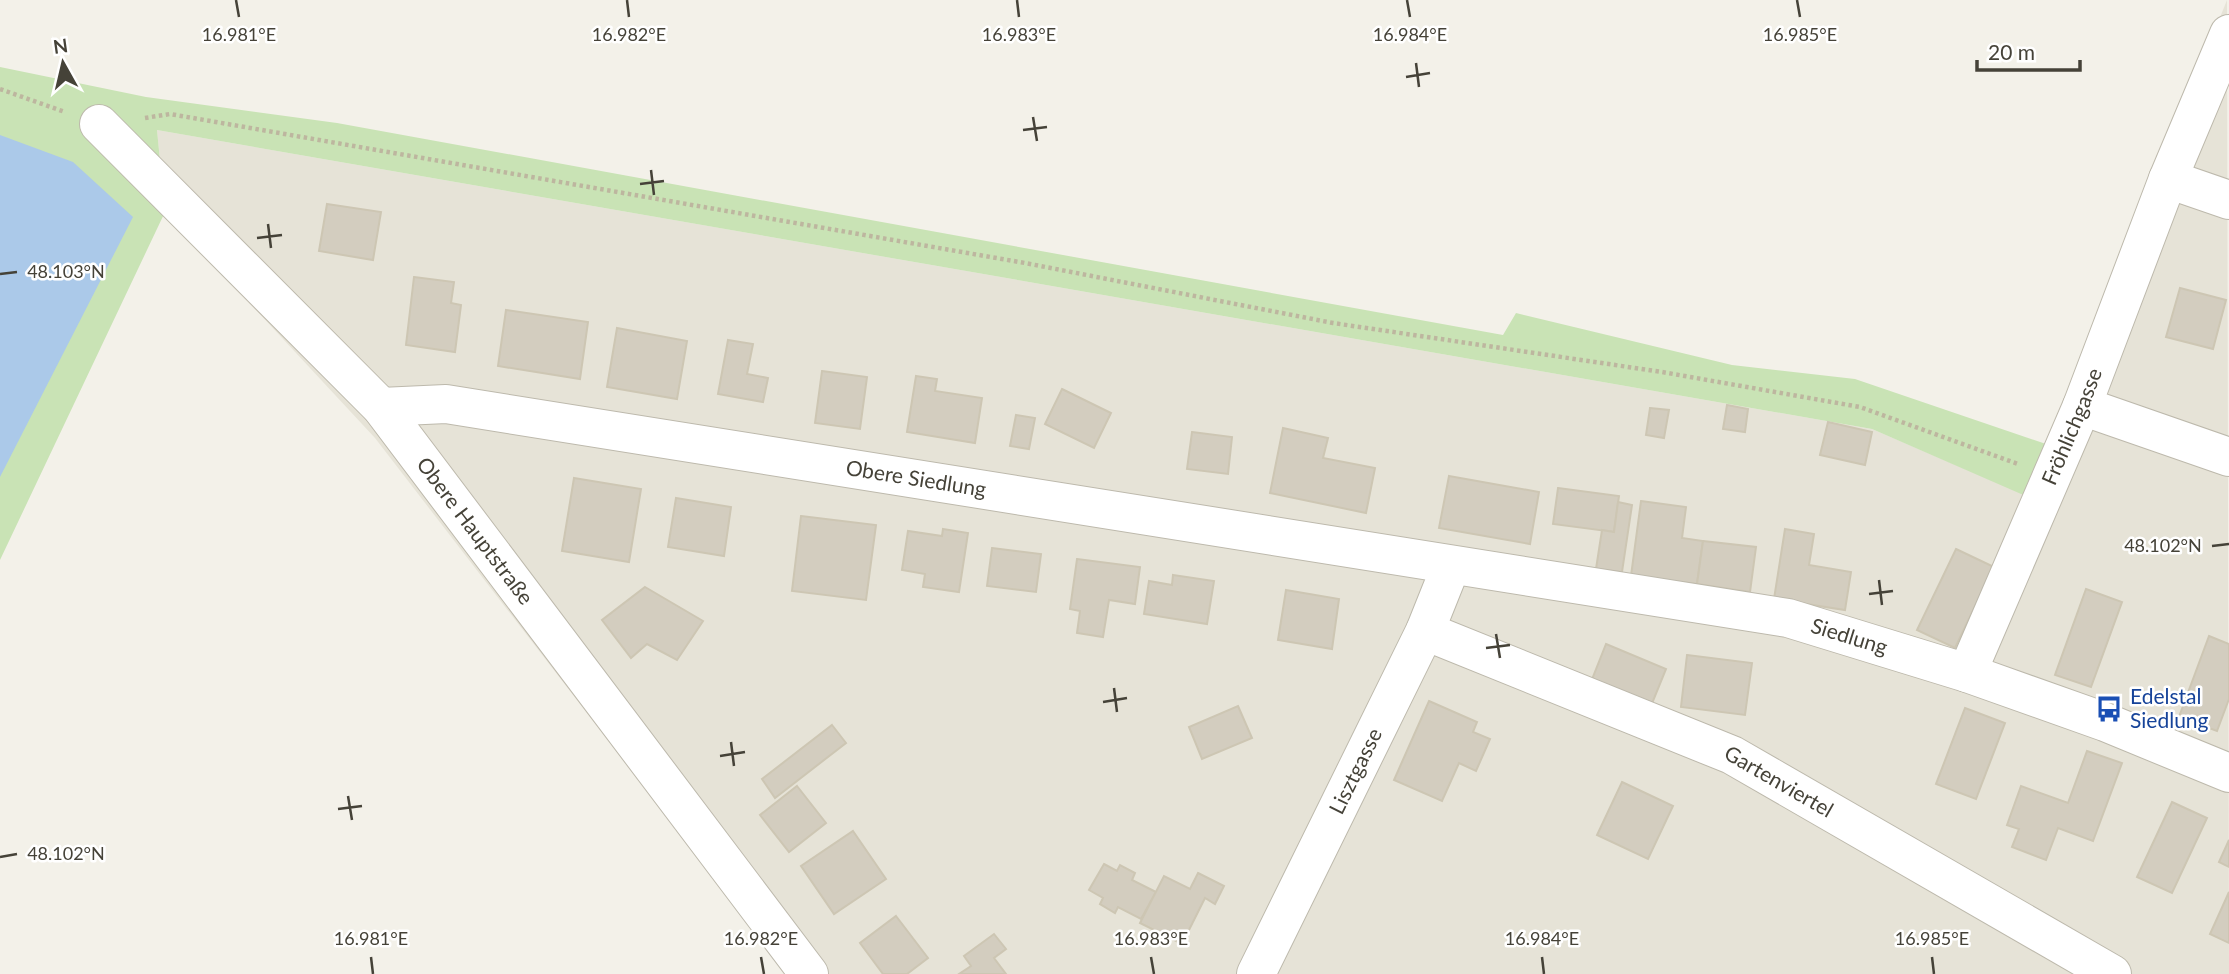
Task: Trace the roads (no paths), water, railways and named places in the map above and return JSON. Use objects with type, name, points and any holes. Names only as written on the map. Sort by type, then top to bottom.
[{"type":"street","name":"Fröhlichgasse","points":[[1967,673],[2082,406],[2168,178],[2229,34]]},
{"type":"street","name":"Obere Hauptstraße","points":[[99,124],[381,407],[809,974]]},
{"type":"street","points":[[2168,178],[2229,200]]},
{"type":"street","name":"Obere Siedlung","points":[[381,407],[446,404],[1451,566]]},
{"type":"street","points":[[2082,406],[2229,457]]},
{"type":"street","name":"Lisztgasse","points":[[1256,974],[1425,631],[1451,566]]},
{"type":"street","name":"Siedlung","points":[[1451,566],[1788,618],[1967,673],[2105,722],[2229,773]]},
{"type":"street","name":"Gartenviertel","points":[[1425,631],[1732,755],[2112,974]]},
{"type":"water","points":[[0,135],[73,162],[133,217],[0,477]]},
{"type":"place","name":"Edelstal Siedlung","points":[[2109,709]]}]
